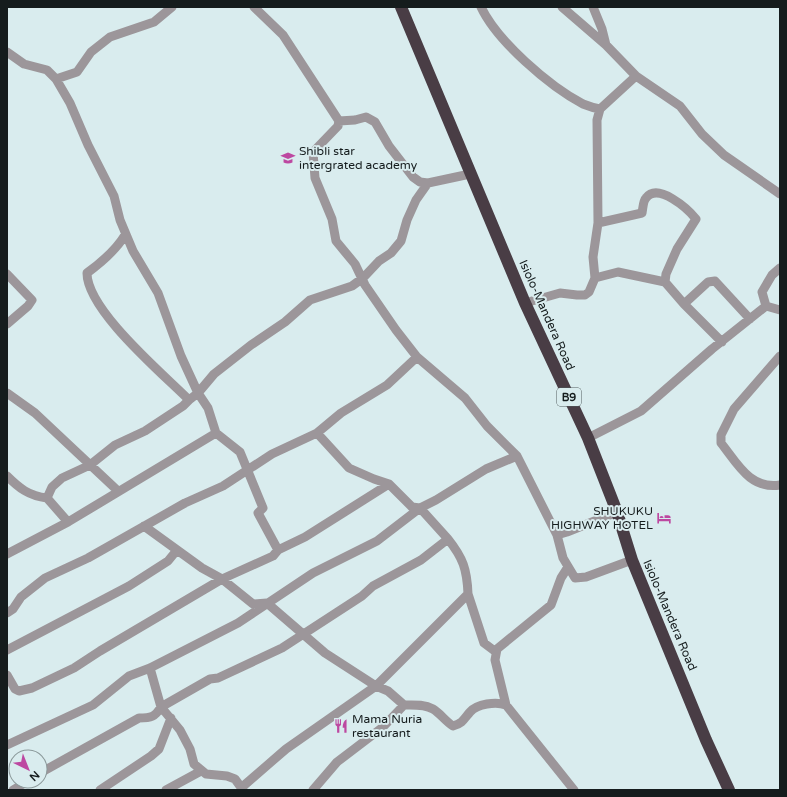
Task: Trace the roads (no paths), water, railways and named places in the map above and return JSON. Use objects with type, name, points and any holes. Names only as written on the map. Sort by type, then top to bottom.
[{"type":"highway","name":"Isiolo-Mandera Road","points":[[401,7],[525,304],[588,438],[617,512],[632,560],[706,740],[729,790]]},
{"type":"street","points":[[56,79],[77,72],[91,52],[110,37],[154,22],[172,7]]},
{"type":"street","points":[[254,7],[283,35],[339,121],[338,126],[312,152],[314,178],[332,219],[336,241],[355,264],[363,278],[365,285],[386,317],[417,357],[465,398],[487,426],[517,456],[557,534],[563,558],[575,578],[586,577],[632,560]]},
{"type":"street","points":[[481,7],[499,34],[539,73],[583,104],[600,109]]},
{"type":"street","points":[[562,7],[606,45],[636,76],[680,106],[702,134],[724,155],[780,194]]},
{"type":"street","points":[[593,7],[606,45]]},
{"type":"street","points":[[7,52],[24,64],[47,70],[56,79],[70,103],[88,144],[114,196],[126,235],[143,269],[158,293],[181,356],[198,393],[208,408],[216,433],[240,452],[263,508],[258,513],[278,550]]},
{"type":"street","points":[[525,304],[560,293],[577,296],[585,295],[589,292],[595,278],[593,257],[598,223],[597,120],[600,109],[636,76]]},
{"type":"street","points":[[339,121],[355,120],[366,117],[375,122],[389,146],[413,177],[420,182],[428,183],[470,174]]},
{"type":"street","points":[[47,498],[52,487],[62,478],[90,465],[116,445],[145,432],[183,406],[198,393],[214,374],[251,345],[285,322],[310,300],[352,286],[363,278],[401,241],[407,220],[416,200],[428,183]]},
{"type":"street","points":[[598,223],[642,213],[644,199],[649,195],[662,194],[682,205],[696,219],[677,249],[666,274],[665,282]]},
{"type":"street","points":[[126,235],[100,263],[87,273],[87,283],[91,293],[121,332],[189,400]]},
{"type":"street","points":[[766,306],[762,292],[772,275],[780,268]]},
{"type":"street","points":[[595,278],[618,272],[665,282],[684,304],[722,342]]},
{"type":"street","points":[[7,274],[32,300],[28,306],[7,324]]},
{"type":"street","points":[[684,304],[708,282],[715,281],[750,319]]},
{"type":"street","points":[[766,306],[780,310]]},
{"type":"street","points":[[588,438],[641,412],[766,306]]},
{"type":"street","points":[[780,356],[734,409],[721,435],[721,443],[756,483],[765,486],[780,485]]},
{"type":"street","points":[[7,613],[13,609],[20,597],[45,578],[88,558],[185,503],[223,486],[246,469],[272,454],[317,433],[340,413],[387,385],[417,357]]},
{"type":"street","points":[[7,393],[34,413],[118,491]]},
{"type":"street","points":[[7,554],[68,522],[216,433]]},
{"type":"street","points":[[317,433],[349,468],[389,484],[400,492],[412,507],[420,508],[448,539],[464,564],[467,575],[468,594],[484,643],[496,652]]},
{"type":"street","points":[[7,745],[93,705],[129,676],[150,668],[238,622],[313,573],[377,541],[420,508],[436,500],[486,469],[517,456]]},
{"type":"street","points":[[7,476],[22,490],[36,497],[47,498],[68,522]]},
{"type":"street","points":[[7,675],[15,689],[19,691],[51,680],[74,668],[222,579],[273,556],[278,550],[305,537],[389,484]]},
{"type":"street","points":[[557,534],[568,532],[617,512]]},
{"type":"street","points":[[144,526],[202,568],[222,579],[253,604],[267,604],[304,633],[325,653],[376,686],[388,691],[404,705],[418,705],[434,709],[445,721],[453,726],[462,723],[470,711],[481,706],[497,703],[506,705]]},
{"type":"street","points":[[48,769],[139,718],[150,718],[156,715],[161,707],[210,679],[218,678],[282,648],[373,586],[421,560],[448,539]]},
{"type":"street","points":[[7,650],[129,586],[168,561],[177,550]]},
{"type":"street","points":[[568,567],[560,578],[550,604],[500,645],[494,660],[506,705],[574,790]]},
{"type":"street","points":[[150,668],[161,707],[171,718],[190,749],[194,764],[201,771],[235,779],[242,789],[286,750],[376,686],[468,594]]},
{"type":"street","points":[[313,790],[337,762],[383,727],[404,705]]},
{"type":"street","points":[[100,790],[152,756],[159,749],[171,718]]},
{"type":"street","points":[[166,790],[201,771]]},
{"type":"place","name":"Shibli star intergrated academy","points":[[288,158]]},
{"type":"place","name":"SHUKUKU HIGHWAY HOTEL","points":[[664,518]]},
{"type":"place","name":"Mama Nuria restaurant","points":[[341,726]]}]
